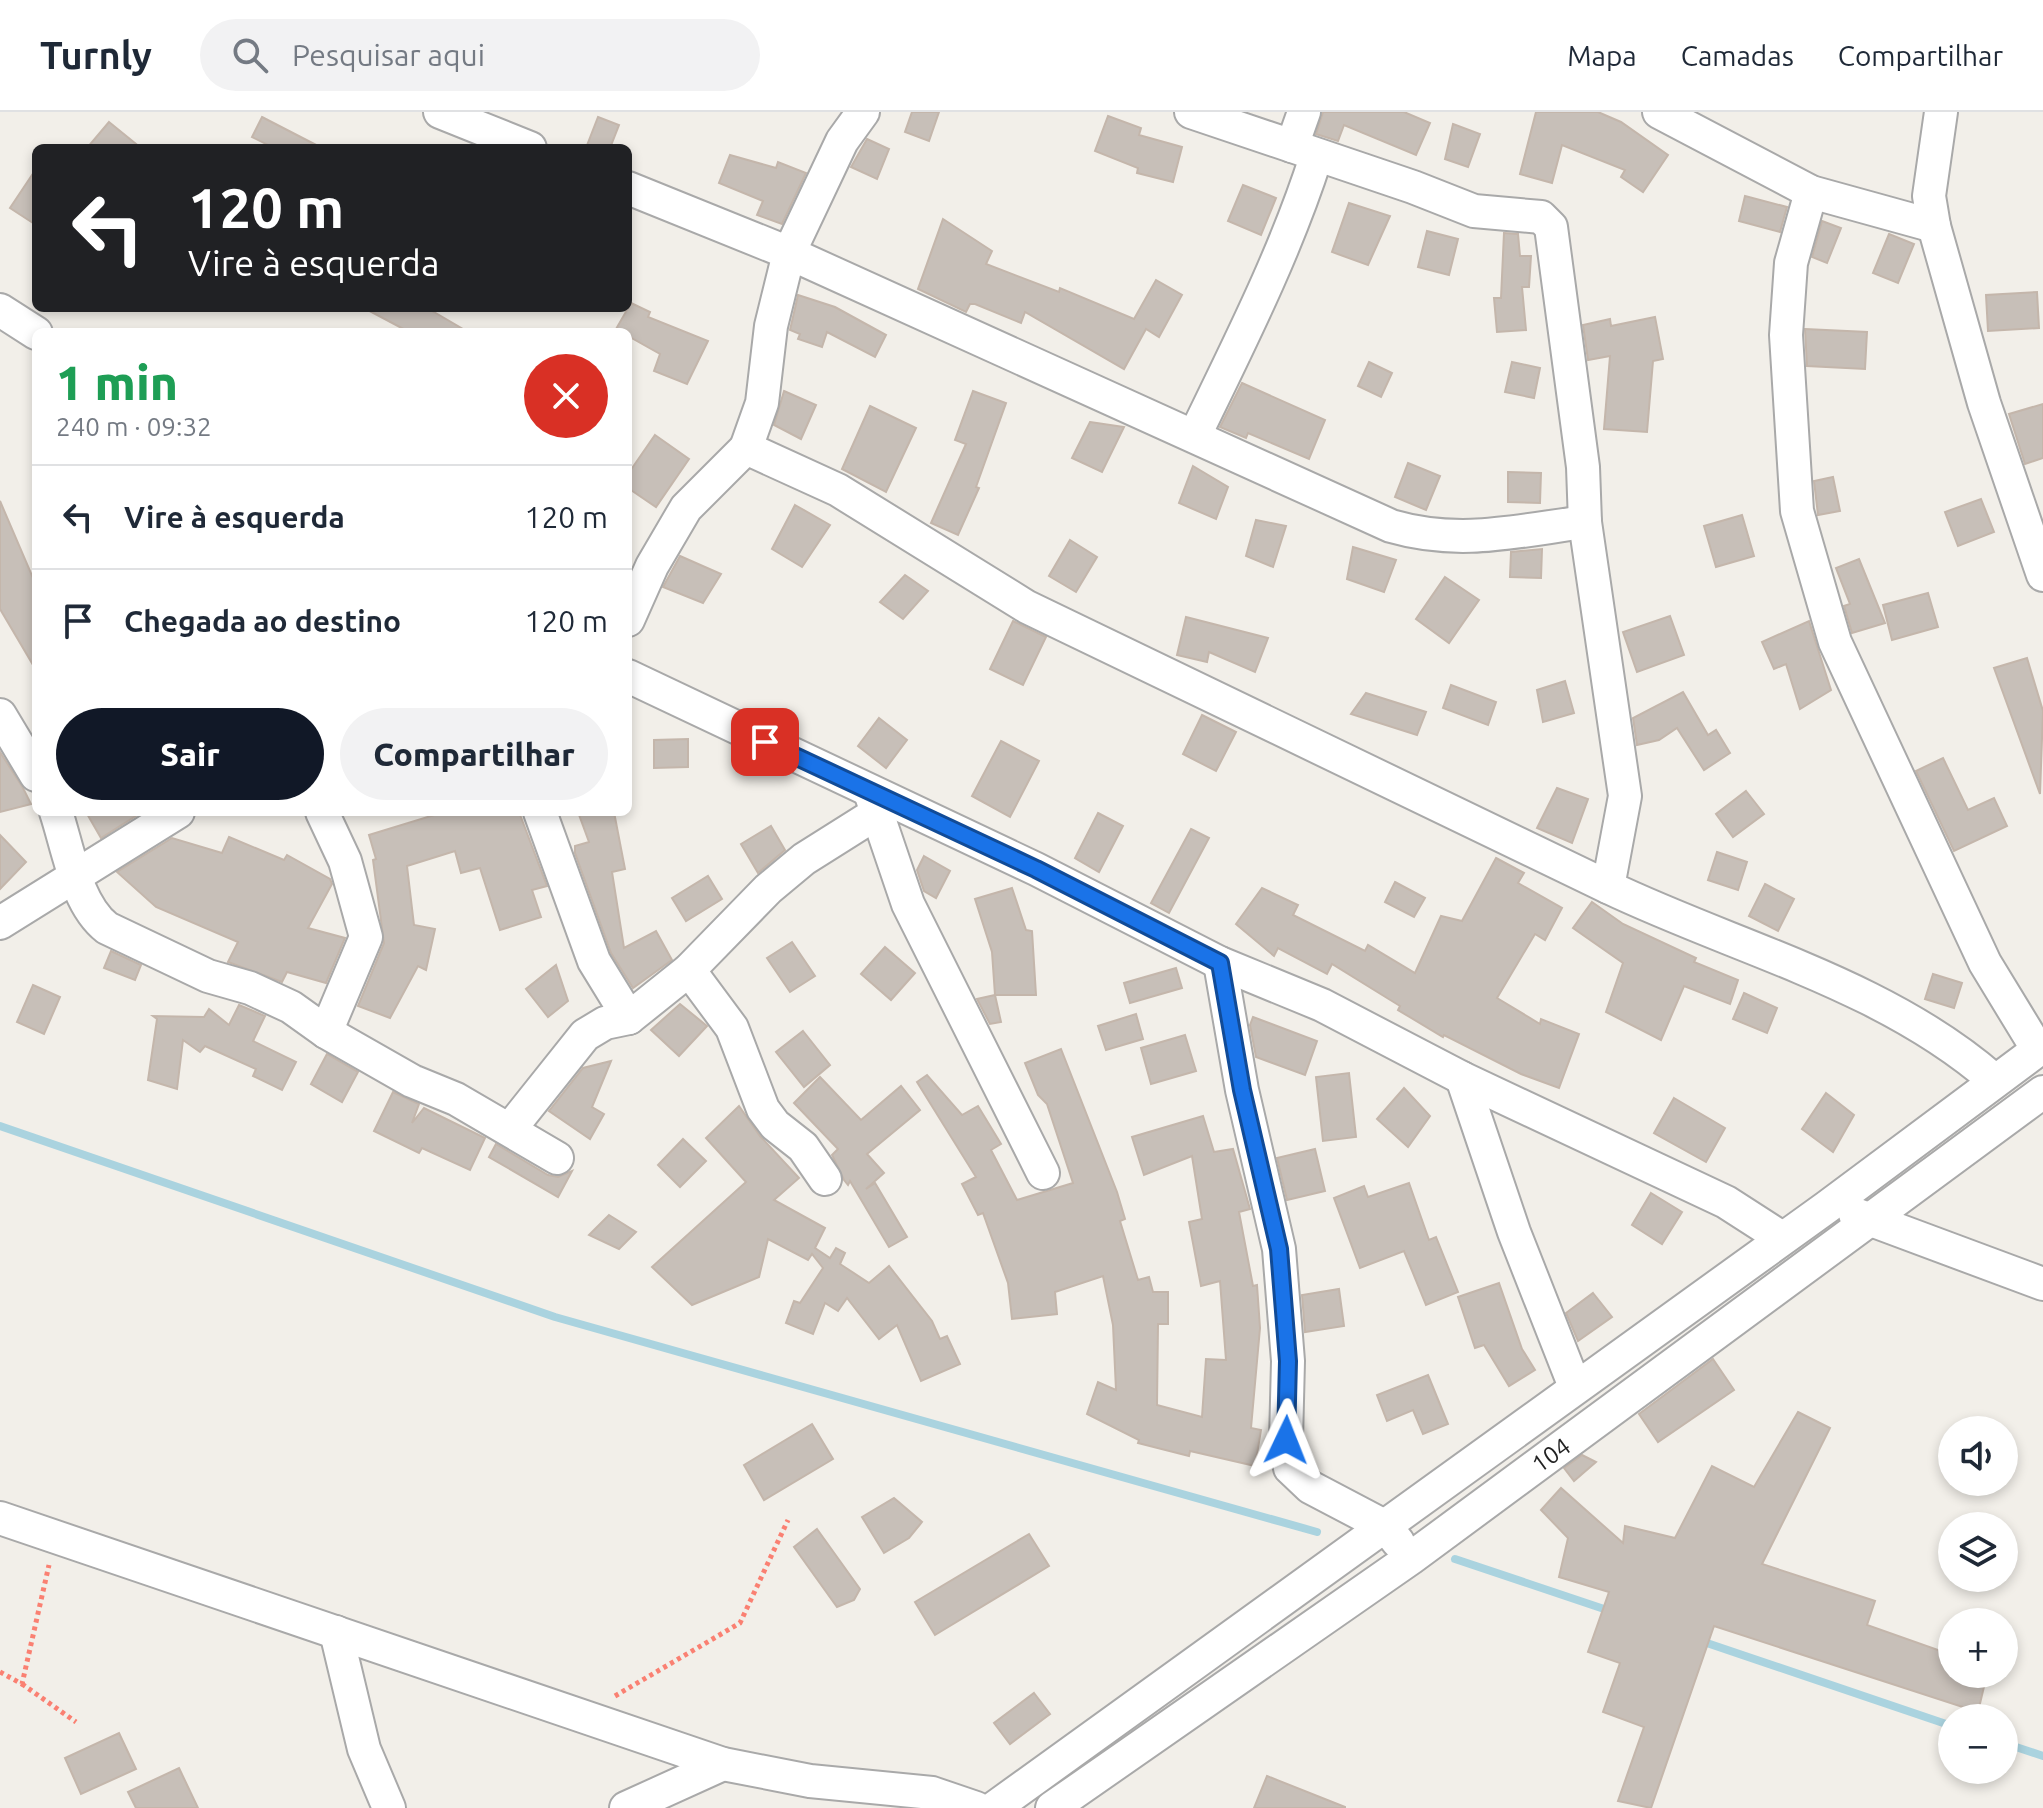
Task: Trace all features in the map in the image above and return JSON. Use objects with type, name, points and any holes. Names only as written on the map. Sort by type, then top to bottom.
[{"type":"street","points":[[440,112],[520,144]]},
{"type":"street","points":[[632,611],[652,566],[686,508],[746,448],[762,403],[771,326],[789,253],[842,141],[863,112]]},
{"type":"street","points":[[1191,112],[1413,187],[1474,211],[1541,217],[1551,227],[1583,467],[1585,522],[1625,796],[1608,887]]},
{"type":"street","points":[[1195,435],[1274,270],[1304,152],[1304,112]]},
{"type":"street","points":[[1659,112],[1811,192],[1934,226]]},
{"type":"street","points":[[1941,112],[1929,196],[1934,226],[1984,403],[2043,575]]},
{"type":"street","points":[[632,190],[789,253],[1391,526],[1427,536],[1457,538],[1585,522]]},
{"type":"street","points":[[994,1808],[1827,1207],[2040,1048],[1985,963],[1835,642],[1797,511],[1786,335],[1791,263],[1811,192]]},
{"type":"street","points":[[0,310],[32,330]]},
{"type":"street","points":[[746,448],[838,490],[1027,607],[1608,887],[1882,1003],[1974,1062],[1994,1080]]},
{"type":"street","points":[[632,678],[873,802],[1036,869],[1220,963],[1322,1005],[1462,1078],[1726,1202],[1782,1238]]},
{"type":"street","points":[[0,715],[32,768]]},
{"type":"street","points":[[510,1129],[585,1035],[605,1023],[629,1018],[689,970],[768,889],[873,802]]},
{"type":"street","points":[[873,802],[908,904],[1043,1173]]},
{"type":"street","points":[[57,816],[77,877],[97,921],[107,928],[208,976],[250,988],[291,1007],[326,1032],[412,1081],[456,1099],[557,1158]]},
{"type":"street","points":[[0,923],[172,816]]},
{"type":"street","points":[[324,816],[345,861],[366,937],[326,1032]]},
{"type":"street","points":[[541,816],[594,961],[629,1018]]},
{"type":"street","points":[[1220,963],[1242,1090],[1279,1249],[1288,1361],[1286,1440],[1290,1468],[1310,1487],[1386,1527],[1411,1558]]},
{"type":"street","points":[[689,970],[732,1028],[763,1109],[775,1125],[803,1147],[825,1179]]},
{"type":"street","points":[[1462,1078],[1514,1232],[1575,1387]]},
{"type":"street","name":"104","points":[[1052,1808],[1411,1558],[2043,1092]]},
{"type":"street","points":[[1827,1207],[1871,1219],[2043,1284]]},
{"type":"street","points":[[0,1518],[723,1764],[810,1781],[932,1793],[976,1808]]},
{"type":"street","points":[[336,1632],[364,1749],[389,1808]]},
{"type":"street","points":[[626,1808],[723,1764]]},
{"type":"path","points":[[600,1724],[611,1698],[740,1623],[788,1520]]},
{"type":"path","points":[[22,1684],[56,1538]]},
{"type":"path","points":[[0,1672],[76,1722]]},
{"type":"building","points":[[912,112],[939,112],[929,141],[905,132]]},
{"type":"building","points":[[1323,112],[1404,112],[1430,123],[1416,155],[1344,125],[1338,141],[1316,134]]},
{"type":"building","points":[[1536,112],[1598,112],[1621,122],[1668,155],[1643,192],[1621,177],[1625,170],[1562,145],[1552,183],[1520,174]]},
{"type":"building","points":[[1108,116],[1141,128],[1139,135],[1182,147],[1173,182],[1137,173],[1138,168],[1095,151]]},
{"type":"building","points":[[262,117],[314,144],[266,144],[252,137]]},
{"type":"building","points":[[598,117],[619,125],[612,144],[588,144]]},
{"type":"building","points":[[109,122],[136,144],[90,144]]},
{"type":"building","points":[[1453,124],[1480,134],[1468,167],[1445,159]]},
{"type":"building","points":[[867,139],[889,149],[877,179],[851,167]]},
{"type":"building","points":[[730,155],[776,168],[778,162],[806,173],[782,224],[757,215],[763,201],[719,183]]},
{"type":"building","points":[[32,175],[32,222],[10,208]]},
{"type":"building","points":[[1243,185],[1276,198],[1261,235],[1228,221]]},
{"type":"building","points":[[1745,196],[1787,207],[1780,232],[1739,221]]},
{"type":"building","points":[[1349,203],[1390,216],[1368,265],[1332,252]]},
{"type":"building","points":[[943,219],[992,251],[986,264],[1059,292],[1060,288],[1134,319],[1156,280],[1182,295],[1159,337],[1146,329],[1124,369],[1025,312],[1021,323],[975,304],[970,304],[966,312],[918,289]]},
{"type":"building","points":[[1822,221],[1841,228],[1827,263],[1812,257]]},
{"type":"building","points":[[1427,231],[1458,239],[1449,275],[1418,267]]},
{"type":"building","points":[[1504,233],[1518,234],[1520,256],[1531,256],[1529,287],[1522,287],[1526,330],[1497,332],[1494,298],[1501,298]]},
{"type":"building","points":[[1889,234],[1914,244],[1898,283],[1873,273]]},
{"type":"building","points":[[2037,292],[2039,328],[1988,331],[1986,295]]},
{"type":"building","points":[[798,295],[835,307],[886,335],[875,357],[827,332],[822,347],[798,339],[800,334],[790,330]]},
{"type":"building","points":[[632,303],[650,312],[648,317],[708,341],[687,384],[654,371],[660,354],[632,338],[632,328],[617,328],[626,312],[632,312]]},
{"type":"building","points":[[372,312],[434,312],[461,328],[402,328]]},
{"type":"building","points":[[1655,317],[1663,359],[1653,361],[1647,432],[1604,429],[1610,356],[1588,360],[1583,325],[1610,319],[1611,326]]},
{"type":"building","points":[[1805,329],[1867,332],[1865,369],[1807,366]]},
{"type":"building","points":[[1369,362],[1392,373],[1381,397],[1358,386]]},
{"type":"building","points":[[1512,362],[1540,368],[1534,398],[1505,392]]},
{"type":"building","points":[[1242,383],[1325,420],[1309,459],[1248,433],[1246,438],[1220,427]]},
{"type":"building","points":[[784,391],[816,405],[801,439],[774,425]]},
{"type":"building","points":[[973,391],[1006,403],[976,487],[979,488],[958,535],[931,523],[966,444],[955,440]]},
{"type":"building","points":[[2043,404],[2043,458],[2025,464],[2009,414]]},
{"type":"building","points":[[870,406],[916,428],[886,492],[842,469]]},
{"type":"building","points":[[1090,422],[1124,427],[1102,472],[1072,458]]},
{"type":"building","points":[[655,435],[689,459],[656,507],[632,491],[632,468]]},
{"type":"building","points":[[1408,463],[1440,476],[1426,510],[1395,497]]},
{"type":"building","points":[[1193,466],[1228,487],[1216,519],[1179,503]]},
{"type":"building","points":[[1508,472],[1541,473],[1540,503],[1508,502]]},
{"type":"building","points":[[1833,477],[1840,511],[1818,515],[1814,481]]},
{"type":"building","points":[[1981,499],[1994,532],[1958,546],[1945,512]]},
{"type":"building","points":[[0,501],[32,576],[32,663],[0,609]]},
{"type":"building","points":[[795,505],[830,525],[802,567],[772,549]]},
{"type":"building","points":[[1742,515],[1754,556],[1716,567],[1704,526]]},
{"type":"building","points":[[1256,520],[1286,526],[1273,567],[1246,556]]},
{"type":"building","points":[[1070,540],[1097,557],[1076,592],[1049,576]]},
{"type":"building","points":[[1353,547],[1396,560],[1384,592],[1347,579]]},
{"type":"building","points":[[1542,549],[1541,578],[1510,577],[1511,552]]},
{"type":"building","points":[[680,556],[721,574],[703,603],[663,587]]},
{"type":"building","points":[[1859,559],[1885,623],[1852,633],[1844,606],[1850,604],[1836,568]]},
{"type":"building","points":[[905,575],[928,591],[903,619],[880,602]]},
{"type":"building","points":[[1445,577],[1479,600],[1449,643],[1416,619]]},
{"type":"building","points":[[1928,593],[1938,627],[1892,640],[1883,605]]},
{"type":"building","points":[[1670,616],[1684,655],[1637,672],[1623,632]]},
{"type":"building","points":[[1186,617],[1268,638],[1255,672],[1209,652],[1207,662],[1177,655]]},
{"type":"building","points":[[1013,621],[1046,637],[1023,685],[990,669]]},
{"type":"building","points":[[1809,621],[1831,690],[1800,709],[1786,664],[1774,669],[1762,642]]},
{"type":"building","points":[[2027,658],[2043,711],[2040,794],[1994,668]]},
{"type":"building","points":[[1565,681],[1574,713],[1543,722],[1537,690]]},
{"type":"building","points":[[1451,685],[1496,702],[1488,725],[1443,708]]},
{"type":"building","points":[[1683,692],[1708,735],[1716,730],[1730,753],[1704,770],[1677,728],[1659,740],[1637,745],[1633,718]]},
{"type":"building","points":[[1366,693],[1426,712],[1417,735],[1351,714]]},
{"type":"building","points":[[1202,715],[1236,732],[1216,771],[1183,754]]},
{"type":"building","points":[[879,718],[907,740],[886,768],[858,746]]},
{"type":"building","points":[[688,739],[688,767],[654,768],[654,740]]},
{"type":"building","points":[[1001,741],[1039,761],[1010,817],[972,796]]},
{"type":"building","points":[[0,752],[23,788],[31,804],[0,812]]},
{"type":"building","points":[[1943,758],[1968,810],[1994,798],[2007,826],[1954,851],[1916,771]]},
{"type":"building","points":[[1557,788],[1588,799],[1572,843],[1537,828]]},
{"type":"building","points":[[1746,791],[1764,814],[1733,837],[1716,814]]},
{"type":"building","points":[[1098,813],[1123,826],[1099,872],[1075,858]]},
{"type":"building","points":[[88,816],[136,816],[101,838]]},
{"type":"building","points":[[431,816],[521,816],[547,886],[532,890],[541,917],[500,930],[480,868],[461,873],[455,851],[407,866],[414,925],[435,929],[426,970],[418,966],[390,1018],[358,1006],[384,943],[373,860],[376,859],[369,835]]},
{"type":"building","points":[[579,816],[615,816],[625,869],[612,872],[624,948],[656,931],[672,960],[633,988],[611,953],[575,853],[575,846],[589,842]]},
{"type":"building","points":[[771,826],[785,850],[758,873],[741,844]]},
{"type":"building","points":[[1191,829],[1209,838],[1169,913],[1151,903]]},
{"type":"building","points":[[0,835],[26,862],[0,889]]},
{"type":"building","points":[[229,837],[284,860],[287,855],[330,879],[332,884],[308,928],[345,938],[326,983],[287,972],[282,982],[228,962],[238,942],[156,907],[117,872],[172,838],[222,853]]},
{"type":"building","points":[[1717,852],[1747,862],[1738,890],[1708,880]]},
{"type":"building","points":[[924,856],[950,871],[936,898],[924,891],[917,870]]},
{"type":"building","points":[[1496,858],[1524,873],[1518,883],[1562,908],[1545,940],[1535,934],[1497,998],[1540,1024],[1541,1019],[1579,1034],[1559,1088],[1521,1074],[1443,1037],[1332,964],[1327,974],[1278,948],[1274,956],[1236,924],[1262,888],[1298,905],[1293,915],[1365,951],[1368,945],[1415,973],[1441,916],[1462,921]]},
{"type":"building","points":[[708,876],[722,899],[686,921],[672,898]]},
{"type":"building","points":[[1395,882],[1425,898],[1414,917],[1385,902]]},
{"type":"building","points":[[1765,884],[1794,899],[1778,931],[1749,916]]},
{"type":"building","points":[[1012,888],[1026,930],[1032,931],[1036,995],[995,995],[992,952],[975,899]]},
{"type":"building","points":[[1592,902],[1623,924],[1696,958],[1694,962],[1738,980],[1730,1004],[1684,986],[1661,1040],[1606,1012],[1623,963],[1573,928]]},
{"type":"building","points":[[792,942],[815,976],[790,992],[767,958]]},
{"type":"building","points":[[885,947],[915,973],[891,1000],[861,974]]},
{"type":"building","points":[[111,951],[141,965],[135,980],[104,968]]},
{"type":"building","points":[[556,965],[568,1001],[548,1017],[526,989]]},
{"type":"building","points":[[1176,968],[1182,988],[1130,1003],[1124,983]]},
{"type":"building","points":[[1933,974],[1962,983],[1954,1008],[1925,999]]},
{"type":"building","points":[[33,985],[60,997],[44,1034],[17,1022]]},
{"type":"building","points":[[1744,993],[1777,1008],[1767,1033],[1733,1019]]},
{"type":"building","points":[[995,995],[1001,1022],[990,1024],[977,999]]},
{"type":"building","points":[[680,1004],[707,1026],[679,1056],[651,1030]]},
{"type":"building","points":[[239,1005],[265,1016],[253,1041],[296,1062],[282,1090],[253,1076],[256,1069],[205,1046],[200,1052],[183,1040],[177,1089],[148,1080],[157,1019],[153,1016],[204,1017],[209,1009],[229,1025]]},
{"type":"building","points":[[1136,1014],[1143,1039],[1106,1050],[1098,1026]]},
{"type":"building","points":[[1253,1017],[1317,1041],[1305,1075],[1256,1057],[1250,1025]]},
{"type":"building","points":[[803,1031],[830,1065],[804,1087],[776,1052]]},
{"type":"building","points":[[1185,1035],[1196,1071],[1151,1084],[1141,1048]]},
{"type":"building","points":[[1061,1049],[1117,1192],[1125,1219],[1120,1221],[1138,1280],[1149,1277],[1153,1292],[1168,1292],[1168,1324],[1158,1324],[1157,1405],[1202,1417],[1206,1359],[1226,1360],[1220,1281],[1201,1286],[1189,1222],[1202,1219],[1192,1156],[1144,1175],[1132,1137],[1203,1116],[1214,1152],[1233,1149],[1250,1209],[1239,1212],[1253,1286],[1257,1285],[1260,1328],[1251,1428],[1261,1430],[1255,1466],[1190,1451],[1189,1456],[1138,1443],[1139,1440],[1087,1414],[1098,1382],[1116,1390],[1113,1325],[1103,1276],[1055,1292],[1057,1314],[1012,1319],[1008,1283],[983,1213],[978,1215],[962,1184],[976,1177],[917,1082],[927,1075],[962,1115],[978,1106],[1001,1144],[991,1150],[1017,1200],[1073,1183],[1047,1104],[1038,1095],[1025,1063]]},
{"type":"building","points":[[327,1054],[358,1072],[342,1102],[311,1084]]},
{"type":"building","points":[[611,1061],[592,1107],[604,1114],[590,1139],[549,1111],[583,1068]]},
{"type":"building","points":[[1349,1073],[1356,1137],[1323,1141],[1316,1077]]},
{"type":"building","points":[[820,1077],[861,1120],[901,1086],[920,1110],[867,1154],[884,1173],[866,1189],[875,1183],[907,1237],[889,1247],[850,1181],[848,1185],[844,1180],[832,1155],[838,1149],[794,1103]]},
{"type":"building","points":[[1404,1088],[1430,1116],[1408,1147],[1377,1119]]},
{"type":"building","points":[[393,1092],[419,1104],[412,1123],[424,1108],[485,1138],[470,1170],[422,1148],[419,1153],[374,1131]]},
{"type":"building","points":[[1826,1093],[1854,1115],[1833,1152],[1802,1129]]},
{"type":"building","points":[[1674,1098],[1725,1128],[1706,1162],[1654,1133]]},
{"type":"building","points":[[739,1106],[760,1136],[799,1178],[774,1200],[825,1228],[815,1248],[830,1258],[836,1248],[845,1253],[840,1264],[869,1283],[889,1266],[932,1321],[940,1339],[947,1336],[960,1364],[921,1381],[897,1325],[879,1339],[847,1298],[838,1311],[825,1303],[813,1334],[786,1323],[794,1301],[800,1303],[823,1268],[812,1254],[808,1260],[768,1239],[759,1277],[692,1305],[652,1267],[746,1182],[706,1138]]},
{"type":"building","points":[[683,1139],[706,1161],[680,1187],[658,1165]]},
{"type":"building","points":[[496,1144],[548,1175],[558,1177],[572,1171],[558,1197],[489,1157]]},
{"type":"building","points":[[1315,1149],[1325,1191],[1287,1200],[1277,1158]]},
{"type":"building","points":[[1409,1183],[1429,1240],[1436,1237],[1458,1292],[1426,1305],[1404,1251],[1360,1268],[1334,1198],[1364,1186],[1368,1197]]},
{"type":"building","points":[[1651,1193],[1682,1212],[1662,1244],[1632,1225]]},
{"type":"building","points":[[609,1215],[636,1232],[619,1249],[589,1235]]},
{"type":"building","points":[[1499,1283],[1522,1349],[1535,1370],[1509,1386],[1484,1345],[1475,1348],[1458,1297]]},
{"type":"building","points":[[1339,1289],[1344,1326],[1305,1332],[1302,1295]]},
{"type":"building","points":[[1593,1293],[1612,1317],[1578,1341],[1566,1313]]},
{"type":"building","points":[[1713,1359],[1734,1390],[1658,1442],[1639,1414]]},
{"type":"building","points":[[1428,1375],[1448,1424],[1423,1434],[1413,1410],[1387,1421],[1377,1395]]},
{"type":"building","points":[[1798,1412],[1830,1428],[1762,1564],[1875,1601],[1867,1625],[1938,1650],[1938,1688],[1984,1688],[1980,1704],[1953,1704],[1714,1626],[1651,1808],[1618,1801],[1644,1727],[1603,1712],[1620,1663],[1588,1652],[1609,1592],[1559,1577],[1568,1538],[1541,1510],[1561,1488],[1623,1543],[1625,1526],[1675,1538],[1712,1466],[1754,1487]]},
{"type":"building","points":[[812,1424],[833,1459],[764,1500],[744,1465]]},
{"type":"building","points":[[1582,1455],[1596,1462],[1574,1481],[1564,1468]]},
{"type":"building","points":[[894,1498],[922,1522],[909,1538],[884,1553],[862,1517]]},
{"type":"building","points":[[817,1529],[860,1589],[854,1600],[837,1607],[794,1547]]},
{"type":"building","points":[[1029,1534],[1049,1566],[935,1635],[915,1602]]},
{"type":"building","points":[[1034,1693],[1050,1714],[1010,1744],[994,1723]]},
{"type":"building","points":[[119,1733],[136,1769],[81,1794],[65,1758]]},
{"type":"building","points":[[179,1768],[198,1808],[136,1808],[128,1792]]},
{"type":"building","points":[[1267,1776],[1345,1807],[1345,1808],[1254,1808]]},
{"type":"waterway","points":[[0,1126],[555,1317],[1317,1532]]},
{"type":"waterway","points":[[1455,1559],[1613,1612]]},
{"type":"waterway","points":[[1698,1640],[1938,1721]]},
{"type":"waterway","points":[[2018,1748],[2043,1756]]},
{"type":"route","points":[[765,742],[1036,869],[1220,963],[1242,1090],[1279,1249],[1288,1361],[1286,1440]]}]
